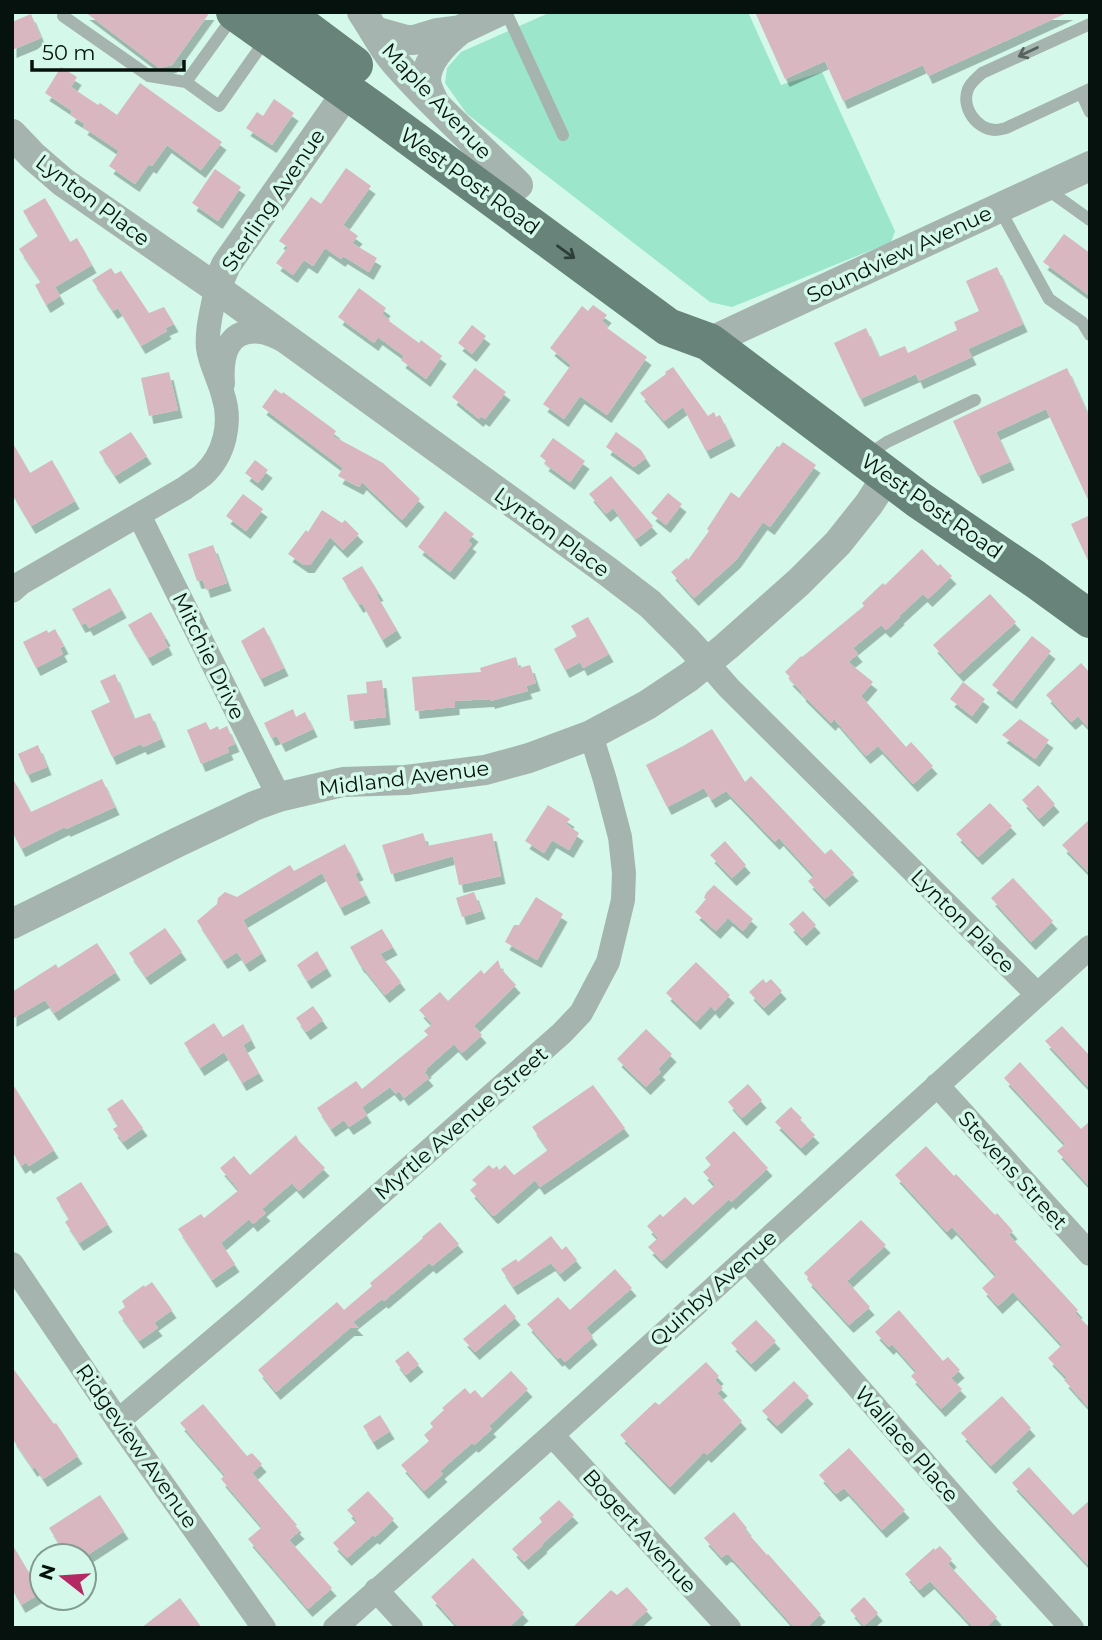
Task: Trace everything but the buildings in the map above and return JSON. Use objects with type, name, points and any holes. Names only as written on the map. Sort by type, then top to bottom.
[{"type":"main road","name":"West Post Road","points":[[235,13],[276,24],[321,29],[467,151],[518,185],[697,317],[709,342]]},
{"type":"main road","name":"West Post Road","points":[[276,24],[347,92],[668,327],[709,342],[919,500],[1090,620]]},
{"type":"street","points":[[434,102],[426,81],[431,62],[445,42],[460,30],[498,12]]},
{"type":"street","points":[[368,22],[406,40],[460,30]]},
{"type":"street","name":"Maple Avenue","points":[[368,22],[394,61],[518,185]]},
{"type":"street","points":[[321,29],[347,92]]},
{"type":"street","name":"Sterling Avenue","points":[[224,395],[209,358],[207,344],[216,288],[226,265],[347,92]]},
{"type":"street","name":"Lynton Place","points":[[12,134],[63,182],[216,288],[650,604],[687,640],[729,688],[1037,994]]},
{"type":"street","name":"Soundview Avenue","points":[[709,342],[1090,166]]},
{"type":"street","name":"Sterling Avenue","points":[[15,586],[185,488],[202,475],[222,448],[226,433],[227,412],[222,370],[228,345],[234,339],[250,332],[262,332],[290,343]]},
{"type":"street","name":"Midland Avenue","points":[[12,924],[254,806],[279,797],[343,782],[406,780],[485,770],[529,758],[590,735],[647,705],[707,663],[799,582],[838,543],[869,504],[875,467]]},
{"type":"street","name":"Mitchie Drive","points":[[139,515],[279,797]]},
{"type":"street","name":"Myrtle Avenue Street","points":[[118,1421],[250,1309],[562,1033],[581,1013],[611,952],[622,900],[624,873],[614,809],[590,735]]},
{"type":"street","name":"Quinby Avenue","points":[[335,1628],[1090,947]]},
{"type":"street","name":"Stevens Street","points":[[937,1085],[1090,1254]]},
{"type":"street","name":"Wallace Place","points":[[746,1259],[1072,1628]]},
{"type":"street","name":"Ridgeview Avenue","points":[[12,1264],[118,1421],[264,1628]]},
{"type":"street","name":"Bogert Avenue","points":[[552,1435],[729,1628]]},
{"type":"street","points":[[376,1590],[411,1628]]},
{"type":"lane","points":[[506,12],[563,135]]},
{"type":"lane","points":[[186,82],[235,13]]},
{"type":"lane","points":[[63,16],[149,76],[186,82],[219,106],[276,24]]},
{"type":"lane","points":[[1090,24],[982,73],[973,80],[967,90],[966,103],[971,116],[981,126],[994,130],[1006,128],[1086,91],[1090,112]]},
{"type":"lane","points":[[1044,187],[1090,220]]},
{"type":"lane","points":[[999,208],[1049,299],[1082,322],[1090,335]]},
{"type":"lane","points":[[875,467],[887,442],[975,400]]},
{"type":"green space","points":[[551,12],[748,12],[781,85],[822,72],[895,231],[891,242],[732,307],[710,302],[467,114],[445,83],[447,68],[461,52]]}]
